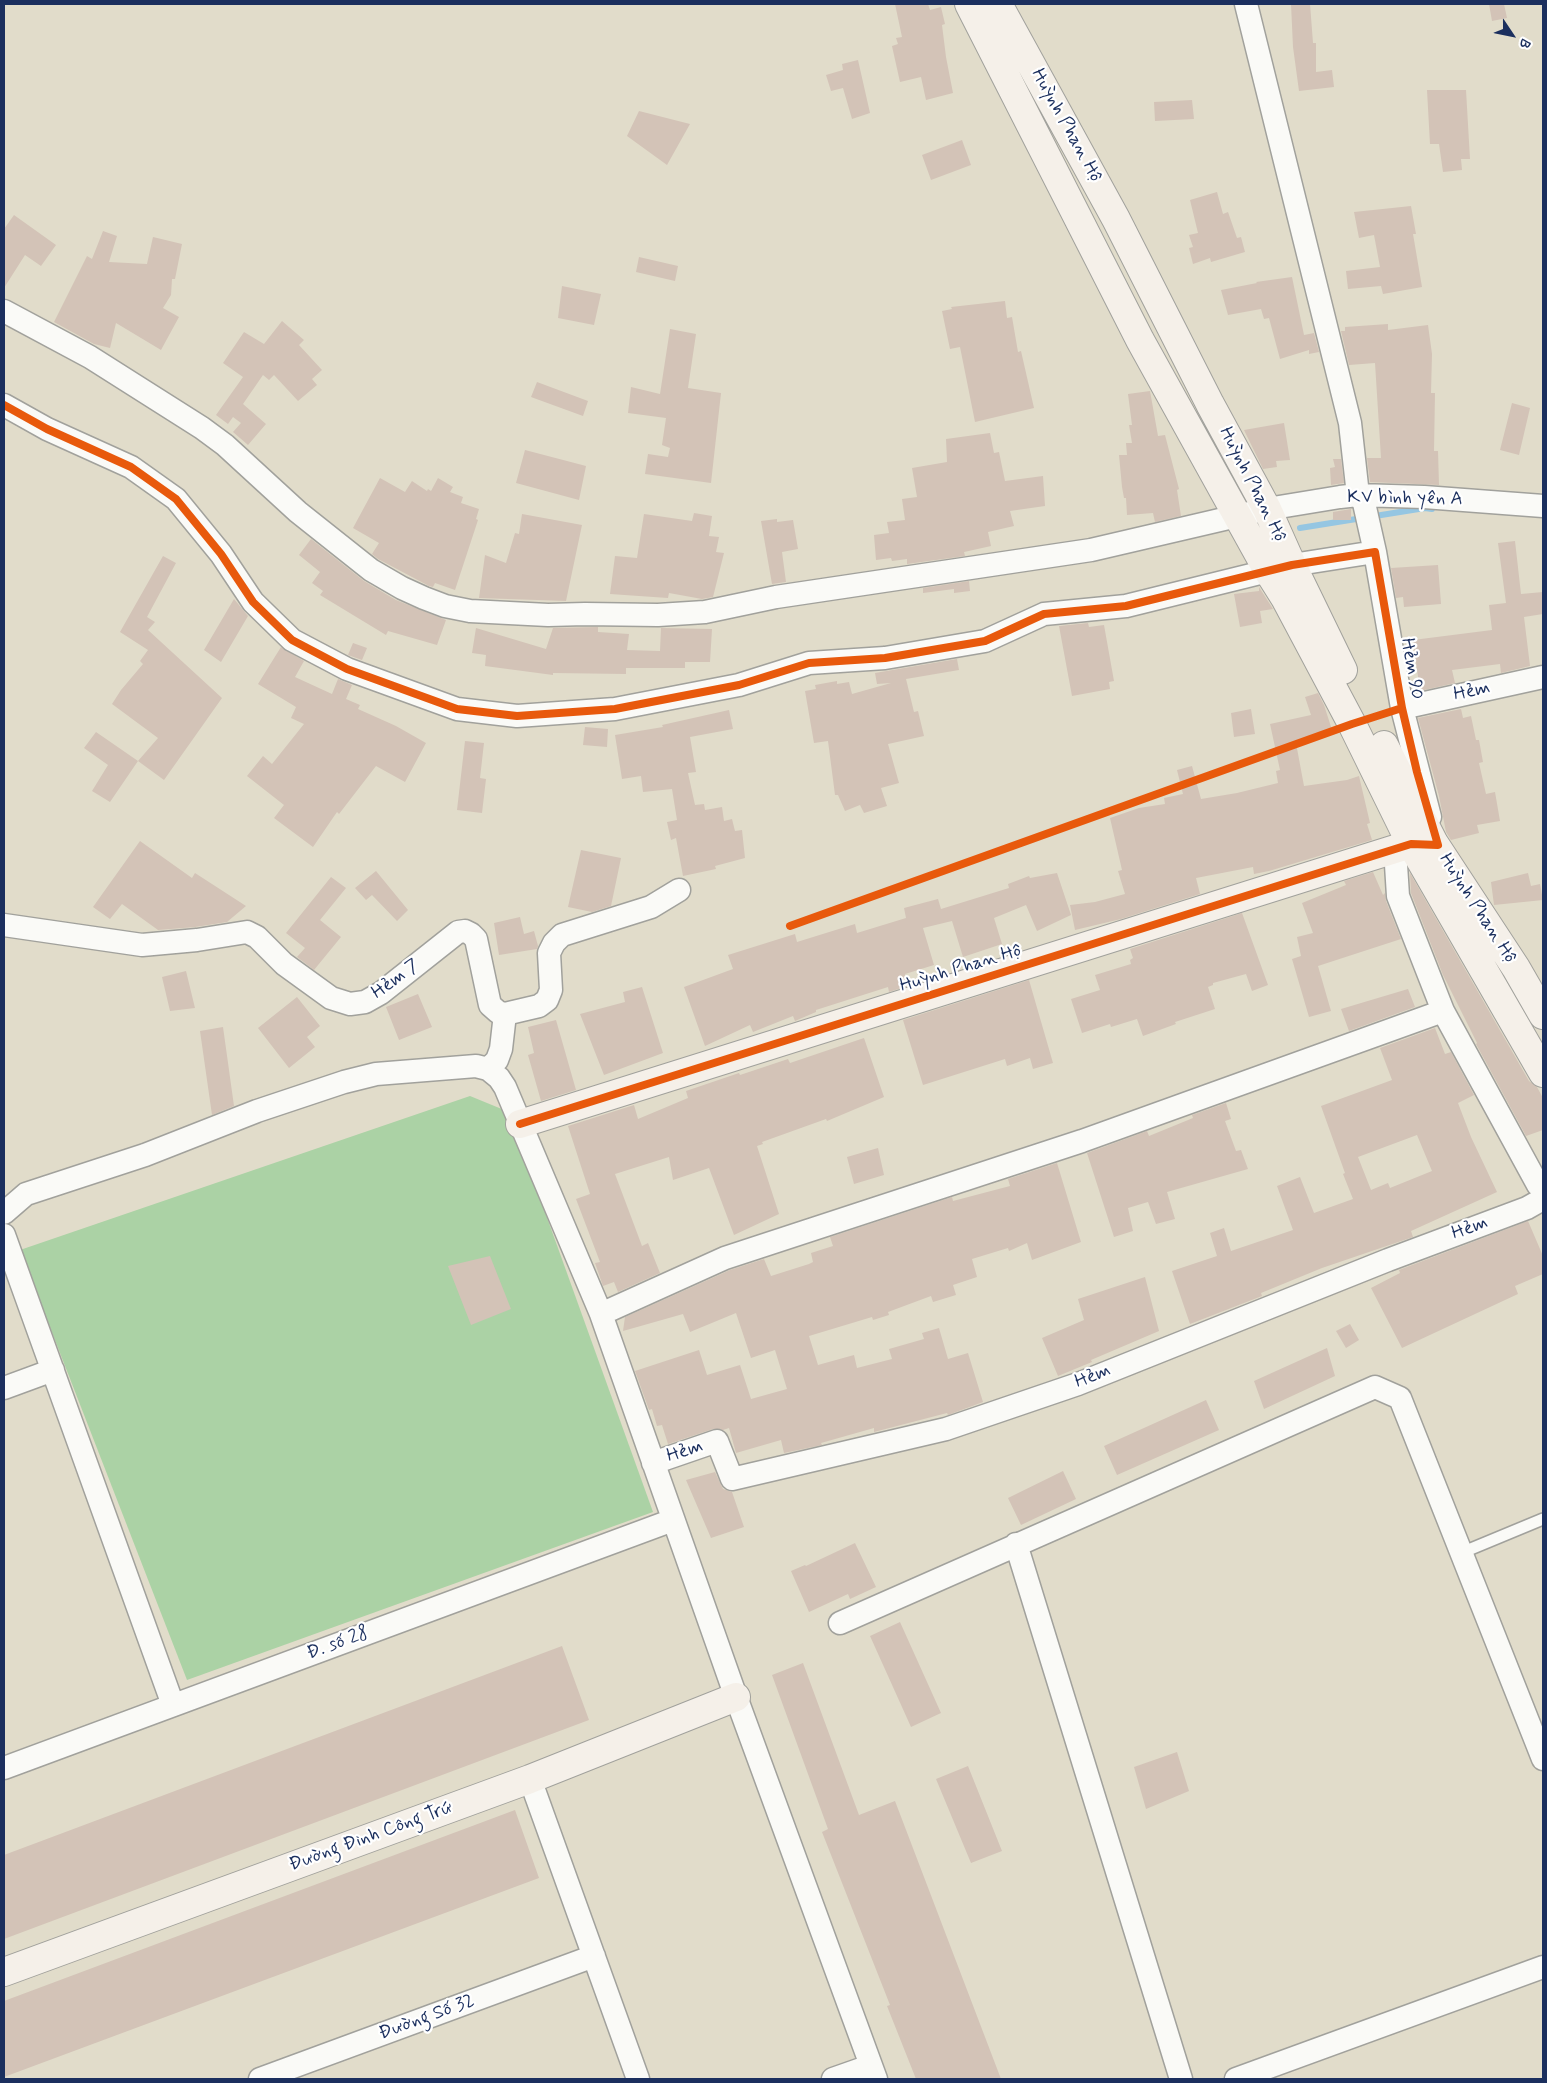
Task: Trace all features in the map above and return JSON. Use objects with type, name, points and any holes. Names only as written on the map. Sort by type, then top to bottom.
[{"type":"street","name":"Huỳnh Phan Hộ","points":[[969,4],[1140,340],[1237,516],[1280,568],[1370,718],[1413,846],[1543,1072]]},
{"type":"street","name":"Huỳnh Phan Hộ","points":[[998,4],[1116,219],[1210,404],[1267,509],[1280,568]]},
{"type":"street","name":"Hẻm 90","points":[[1246,4],[1350,423],[1361,499],[1374,547],[1402,708],[1417,772],[1438,845],[1413,846]]},
{"type":"street","name":"KV bình yên A","points":[[4,311],[90,357],[202,428],[225,445],[298,512],[371,570],[424,598],[445,606],[470,610],[548,615],[658,615],[705,612],[776,597],[1091,550],[1267,509],[1361,499],[1543,506]]},
{"type":"street","points":[[4,405],[47,429],[131,467],[176,499],[221,554],[253,602],[292,640],[347,669],[456,708],[517,716],[615,709],[739,685],[809,663],[885,658],[985,641],[1044,614],[1126,606],[1374,547]]},
{"type":"street","name":"Hẻm","points":[[1402,708],[1543,677]]},
{"type":"street","name":"Huỳnh Phan Hộ","points":[[1413,846],[1516,968],[1543,1015]]},
{"type":"street","name":"Huỳnh Phan Hộ","points":[[520,1124],[1413,846]]},
{"type":"street","points":[[1413,846],[1398,896],[1443,1011],[1538,1185],[1543,1189]]},
{"type":"street","points":[[488,1069],[497,1060],[501,1049],[505,1014],[539,1006],[546,1000],[551,990],[549,953],[554,943],[562,935],[651,907],[679,890]]},
{"type":"street","name":"Hẻm 7","points":[[4,925],[142,945],[197,940],[247,932],[256,937],[284,964],[331,998],[350,1004],[365,1002],[381,993],[458,932],[464,931],[476,939],[490,1005],[498,1012],[505,1014]]},
{"type":"street","points":[[601,1314],[725,1258],[1082,1141],[1443,1011]]},
{"type":"street","points":[[4,1213],[26,1194],[145,1155],[257,1111],[344,1082],[376,1074],[476,1066],[488,1069],[499,1078],[505,1087],[601,1314],[736,1697],[873,2072],[833,2079]]},
{"type":"street","name":"Hẻm","points":[[653,1463],[718,1441],[732,1479],[946,1429],[1078,1384],[1388,1260],[1527,1208],[1543,1199]]},
{"type":"street","points":[[4,1235],[173,1705]]},
{"type":"street","points":[[4,1388],[53,1370]]},
{"type":"street","points":[[840,1622],[1375,1388],[1400,1398],[1543,1759]]},
{"type":"street","name":"Đ. số 28","points":[[5,1763],[173,1705],[673,1520]]},
{"type":"street","points":[[1016,1544],[1181,2079]]},
{"type":"street","name":"Đường Đinh Công Trứ","points":[[4,1972],[530,1779],[736,1697]]},
{"type":"street","points":[[530,1779],[638,2079]]},
{"type":"street","name":"Đường Số 32","points":[[260,2079],[594,1956]]},
{"type":"street","points":[[1236,2079],[1543,1967]]},
{"type":"lane","points":[[1461,1553],[1543,1519]]},
{"type":"green space","points":[[470,1096],[509,1112],[653,1512],[187,1680],[20,1250]]},
{"type":"building","points":[[895,4],[928,4],[930,10],[941,7],[945,24],[942,25],[946,57],[953,93],[926,100],[921,77],[900,82],[892,46],[898,44],[896,38],[902,37]]},
{"type":"building","points":[[1291,4],[1310,4],[1313,43],[1316,43],[1316,72],[1332,70],[1334,87],[1299,91],[1293,47]]},
{"type":"building","points":[[1489,4],[1504,4],[1507,18],[1492,21]]},
{"type":"building","points":[[858,60],[870,113],[852,119],[843,88],[831,91],[826,75],[843,70],[842,64]]},
{"type":"building","points":[[1427,90],[1466,90],[1470,159],[1461,159],[1462,170],[1443,172],[1439,144],[1430,144]]},
{"type":"building","points":[[1192,100],[1194,119],[1155,121],[1154,102]]},
{"type":"building","points":[[639,111],[690,124],[667,165],[627,136]]},
{"type":"building","points":[[962,140],[971,165],[931,180],[922,155]]},
{"type":"building","points":[[1217,192],[1223,214],[1228,212],[1237,238],[1241,237],[1245,252],[1211,262],[1210,258],[1193,264],[1189,248],[1193,247],[1189,235],[1198,233],[1190,200]]},
{"type":"building","points":[[1411,206],[1416,234],[1413,234],[1422,287],[1383,294],[1381,286],[1348,289],[1346,271],[1380,267],[1374,235],[1359,238],[1354,212]]},
{"type":"building","points":[[14,215],[56,245],[41,266],[25,255],[4,288],[4,229]]},
{"type":"building","points":[[103,231],[117,236],[109,262],[147,264],[153,237],[182,244],[175,279],[172,279],[171,295],[163,308],[179,317],[161,350],[116,323],[110,348],[94,344],[54,322],[87,256],[92,259]]},
{"type":"building","points":[[639,257],[678,266],[675,281],[636,272]]},
{"type":"building","points":[[1292,277],[1304,335],[1314,333],[1319,352],[1309,354],[1309,350],[1280,359],[1269,318],[1264,319],[1261,309],[1228,315],[1221,290],[1256,282]]},
{"type":"building","points":[[562,286],[601,294],[594,325],[558,318]]},
{"type":"building","points":[[1005,301],[1007,318],[1012,317],[1018,352],[1021,351],[1034,408],[975,422],[960,347],[950,349],[942,311],[952,309],[951,307]]},
{"type":"building","points":[[282,321],[304,340],[299,345],[322,370],[312,379],[317,385],[298,401],[274,375],[269,380],[263,375],[243,404],[266,424],[248,445],[233,432],[241,423],[233,417],[228,424],[216,415],[243,377],[223,363],[244,332],[264,344]]},
{"type":"building","points":[[1388,324],[1388,330],[1428,325],[1432,354],[1431,393],[1435,393],[1434,451],[1438,451],[1439,485],[1370,482],[1367,458],[1381,458],[1375,363],[1349,365],[1341,331],[1345,331],[1345,327]]},
{"type":"building","points":[[670,329],[696,334],[688,388],[721,393],[711,483],[645,474],[648,454],[668,457],[670,448],[662,445],[666,418],[628,413],[631,387],[660,394]]},
{"type":"building","points":[[537,382],[588,401],[583,416],[531,397]]},
{"type":"building","points":[[1150,391],[1158,436],[1165,435],[1179,489],[1177,490],[1181,516],[1155,522],[1153,513],[1127,515],[1119,455],[1127,455],[1126,443],[1132,443],[1129,425],[1132,425],[1128,394]]},
{"type":"building","points":[[1512,403],[1530,408],[1519,455],[1500,450]]},
{"type":"building","points":[[1284,423],[1290,460],[1276,461],[1277,467],[1263,469],[1244,430]]},
{"type":"building","points":[[990,433],[994,453],[999,452],[1005,481],[1043,476],[1045,506],[1010,511],[1014,526],[988,532],[991,546],[964,552],[965,556],[907,564],[907,559],[892,561],[891,558],[876,560],[874,535],[889,533],[887,522],[905,520],[902,499],[917,497],[912,468],[947,462],[946,439]]},
{"type":"building","points":[[525,450],[586,466],[579,500],[516,483]]},
{"type":"building","points":[[1333,459],[1341,459],[1344,483],[1331,485],[1330,468],[1335,467]]},
{"type":"building","points":[[380,478],[405,492],[412,481],[427,491],[428,489],[431,491],[438,478],[453,487],[450,492],[463,497],[461,503],[479,509],[476,519],[478,520],[455,590],[435,583],[433,587],[429,586],[378,559],[372,554],[379,543],[353,528]]},
{"type":"building","points":[[1351,509],[1351,520],[1333,520],[1333,512]]},
{"type":"building","points":[[694,513],[712,516],[709,536],[719,537],[716,552],[724,553],[713,597],[702,599],[669,593],[668,598],[610,594],[615,556],[637,558],[644,514],[692,521]]},
{"type":"building","points":[[522,514],[582,525],[566,601],[479,598],[485,555],[506,563],[515,533],[519,534]]},
{"type":"building","points":[[777,519],[777,522],[793,520],[798,549],[782,552],[786,582],[772,584],[761,521]]},
{"type":"building","points":[[311,539],[364,581],[396,600],[446,620],[437,645],[388,631],[386,635],[320,595],[323,591],[312,583],[320,572],[299,555]]},
{"type":"building","points":[[1515,541],[1521,594],[1543,592],[1543,614],[1524,617],[1530,666],[1501,673],[1500,664],[1452,670],[1455,683],[1420,691],[1413,640],[1492,630],[1489,605],[1506,603],[1498,543]]},
{"type":"building","points":[[163,556],[176,563],[147,617],[155,622],[148,630],[222,698],[164,780],[138,761],[158,738],[112,704],[143,664],[140,661],[148,650],[120,632]]},
{"type":"building","points":[[1438,565],[1441,604],[1404,607],[1403,597],[1396,598],[1391,568]]},
{"type":"building","points":[[969,581],[970,591],[954,593],[954,589],[923,593],[923,588]]},
{"type":"building","points":[[1259,587],[1273,609],[1260,611],[1262,623],[1240,627],[1234,594],[1259,591]]},
{"type":"building","points":[[234,599],[248,616],[221,662],[204,650]]},
{"type":"building","points":[[1088,623],[1089,627],[1104,625],[1114,681],[1109,682],[1110,689],[1072,696],[1059,626]]},
{"type":"building","points":[[598,627],[598,632],[629,634],[627,650],[660,651],[661,628],[712,629],[710,662],[685,662],[685,668],[626,668],[626,674],[553,673],[553,675],[485,666],[486,655],[472,653],[476,628],[546,649],[553,628]]},
{"type":"building","points":[[353,643],[367,648],[362,660],[348,655]]},
{"type":"building","points":[[281,647],[304,661],[295,677],[332,694],[338,679],[352,685],[346,699],[360,705],[358,709],[396,726],[426,743],[405,782],[376,766],[339,814],[337,812],[313,847],[274,818],[284,805],[247,776],[263,756],[272,764],[304,724],[291,718],[296,707],[258,684]]},
{"type":"building","points":[[957,659],[959,670],[906,679],[914,712],[918,711],[924,736],[888,744],[899,783],[881,788],[887,806],[864,813],[860,805],[845,811],[838,795],[835,795],[828,741],[814,743],[805,691],[816,689],[815,685],[837,681],[837,684],[849,682],[852,694],[891,683],[877,684],[875,673]]},
{"type":"building","points":[[1318,693],[1333,733],[1296,743],[1304,786],[1347,780],[1359,776],[1370,823],[1367,824],[1372,840],[1269,871],[1254,874],[1253,867],[1196,878],[1200,894],[1121,919],[1075,930],[1070,905],[1095,902],[1125,894],[1118,871],[1122,870],[1110,818],[1139,808],[1165,804],[1164,798],[1183,794],[1177,770],[1192,766],[1201,799],[1278,783],[1276,771],[1280,770],[1270,724],[1311,715],[1305,697]]},
{"type":"building","points":[[1251,709],[1255,734],[1234,737],[1231,713]]},
{"type":"building","points":[[1461,709],[1463,718],[1471,716],[1476,740],[1479,740],[1483,762],[1479,763],[1486,794],[1495,792],[1500,821],[1477,825],[1479,833],[1451,840],[1446,832],[1439,796],[1418,718]]},
{"type":"building","points":[[729,710],[733,729],[690,737],[696,772],[688,773],[695,805],[704,804],[705,810],[722,807],[724,821],[732,819],[735,831],[742,830],[745,858],[715,866],[716,869],[683,876],[676,838],[671,840],[667,822],[677,820],[672,789],[643,792],[641,776],[622,779],[615,735],[663,727],[662,725]]},
{"type":"building","points":[[585,727],[608,729],[607,747],[583,745]]},
{"type":"building","points":[[96,732],[138,761],[110,802],[92,791],[108,765],[84,748]]},
{"type":"building","points":[[465,741],[484,743],[480,778],[486,779],[482,813],[457,810]]},
{"type":"building","points":[[140,841],[192,878],[195,873],[246,906],[227,922],[195,927],[158,930],[122,904],[110,919],[93,907]]},
{"type":"building","points":[[581,850],[621,858],[611,906],[592,912],[568,907]]},
{"type":"building","points":[[376,871],[408,910],[397,921],[372,895],[366,900],[355,888]]},
{"type":"building","points":[[1373,872],[1383,895],[1385,893],[1386,901],[1401,939],[1318,966],[1331,1011],[1309,1017],[1292,959],[1301,956],[1297,937],[1313,933],[1302,903],[1346,885],[1344,881]]},
{"type":"building","points":[[1057,873],[1071,915],[1037,931],[1026,905],[994,918],[1002,944],[963,957],[952,921],[923,928],[934,965],[905,974],[908,986],[889,992],[888,987],[816,1010],[816,1012],[795,1021],[793,1016],[753,1032],[750,1025],[705,1046],[684,987],[733,969],[728,955],[795,934],[797,942],[855,924],[857,933],[906,918],[904,908],[938,899],[941,909],[1009,888],[1008,884],[1029,876],[1030,878]]},
{"type":"building","points":[[1410,873],[1529,1081],[1537,1087],[1543,1098],[1543,1130],[1526,1136],[1476,1044],[1443,975],[1411,893]]},
{"type":"building","points":[[1528,873],[1531,886],[1540,884],[1543,900],[1494,905],[1491,882]]},
{"type":"building","points":[[331,877],[346,888],[320,920],[341,937],[314,970],[297,957],[305,948],[286,933]]},
{"type":"building","points":[[1242,913],[1268,985],[1252,991],[1246,974],[1213,983],[1213,985],[1208,987],[1215,1009],[1175,1022],[1176,1024],[1143,1036],[1137,1019],[1111,1027],[1110,1024],[1082,1033],[1071,999],[1100,990],[1095,975],[1131,964],[1130,960],[1133,958],[1130,949]]},
{"type":"building","points":[[520,917],[524,934],[534,931],[537,949],[499,955],[494,923]]},
{"type":"building","points":[[186,971],[195,1008],[170,1011],[162,977]]},
{"type":"building","points":[[1029,980],[1053,1063],[1033,1069],[1030,1058],[1007,1066],[1005,1059],[923,1085],[903,1020]]},
{"type":"building","points":[[642,987],[663,1053],[604,1075],[580,1014],[625,1002],[623,992]]},
{"type":"building","points":[[1408,989],[1415,1007],[1349,1031],[1341,1009]]},
{"type":"building","points":[[418,994],[432,1027],[399,1040],[386,1007]]},
{"type":"building","points":[[297,997],[320,1026],[307,1037],[315,1047],[289,1068],[258,1028]]},
{"type":"building","points":[[556,1020],[576,1090],[541,1101],[528,1055],[534,1053],[528,1027]]},
{"type":"building","points":[[223,1027],[234,1106],[212,1115],[200,1031]]},
{"type":"building","points":[[1435,1028],[1445,1054],[1451,1052],[1474,1095],[1458,1103],[1471,1137],[1497,1192],[1411,1231],[1413,1237],[1322,1268],[1261,1293],[1262,1296],[1190,1324],[1172,1271],[1217,1256],[1210,1233],[1224,1228],[1231,1251],[1293,1230],[1277,1186],[1300,1177],[1314,1213],[1353,1199],[1321,1106],[1392,1080],[1380,1048]],"holes":[[[1417,1135],[1432,1171],[1390,1188],[1388,1183],[1371,1190],[1358,1157]]]},
{"type":"building","points":[[864,1038],[884,1097],[827,1121],[826,1119],[762,1142],[763,1144],[757,1146],[779,1214],[734,1235],[709,1168],[673,1180],[669,1157],[615,1174],[642,1246],[648,1243],[660,1273],[618,1292],[614,1282],[603,1286],[595,1263],[600,1262],[576,1199],[590,1194],[568,1126],[634,1105],[638,1119],[688,1098],[686,1091],[788,1059],[790,1063]]},
{"type":"building","points":[[1226,1103],[1231,1119],[1225,1121],[1236,1151],[1241,1150],[1248,1169],[1167,1192],[1175,1219],[1156,1224],[1148,1202],[1128,1208],[1133,1231],[1114,1237],[1087,1153],[1147,1131],[1149,1136],[1193,1118],[1192,1115]]},
{"type":"building","points":[[878,1148],[884,1175],[854,1184],[847,1157]]},
{"type":"building","points":[[1057,1163],[1081,1242],[1032,1260],[1027,1243],[1009,1251],[1008,1248],[972,1259],[977,1277],[953,1285],[956,1295],[933,1302],[931,1296],[888,1312],[889,1315],[873,1320],[872,1317],[809,1336],[818,1365],[854,1355],[857,1368],[892,1359],[889,1349],[924,1339],[922,1333],[939,1328],[948,1359],[968,1353],[983,1402],[948,1415],[947,1413],[874,1432],[874,1428],[821,1443],[822,1445],[784,1453],[781,1440],[736,1453],[729,1428],[723,1430],[713,1429],[668,1444],[662,1425],[657,1426],[652,1409],[649,1410],[635,1371],[699,1350],[707,1375],[740,1365],[751,1399],[787,1389],[775,1350],[751,1358],[736,1313],[690,1332],[683,1314],[623,1331],[625,1317],[730,1270],[764,1259],[771,1276],[809,1264],[813,1262],[811,1253],[833,1246],[830,1237],[952,1197],[953,1201],[1010,1186],[1008,1179]]},
{"type":"building","points":[[1528,1221],[1543,1256],[1543,1274],[1515,1286],[1518,1294],[1402,1348],[1371,1288],[1400,1273],[1399,1270]]},
{"type":"building","points":[[490,1256],[511,1309],[471,1325],[448,1266]]},
{"type":"building","points":[[1145,1277],[1159,1331],[1058,1376],[1042,1338],[1084,1320],[1078,1299]]},
{"type":"building","points":[[1350,1324],[1359,1340],[1346,1348],[1336,1331]]},
{"type":"building","points":[[1327,1348],[1335,1376],[1264,1409],[1254,1381]]},
{"type":"building","points":[[1206,1400],[1219,1430],[1117,1475],[1104,1446]]},
{"type":"building","points":[[1063,1471],[1076,1499],[1021,1525],[1008,1498]]},
{"type":"building","points":[[715,1472],[723,1489],[732,1492],[744,1527],[711,1538],[686,1480]]},
{"type":"building","points":[[855,1543],[876,1587],[850,1599],[848,1594],[809,1612],[791,1571]]},
{"type":"building","points":[[900,1622],[941,1713],[911,1727],[870,1636]]},
{"type":"building","points":[[562,1646],[589,1720],[4,1939],[4,1855]]},
{"type":"building","points":[[803,1663],[859,1815],[895,1801],[1001,2079],[916,2079],[887,2006],[890,2005],[822,1832],[828,1829],[772,1675]]},
{"type":"building","points":[[1177,1752],[1189,1791],[1146,1809],[1134,1767]]},
{"type":"building","points":[[968,1766],[1002,1851],[971,1863],[936,1779]]},
{"type":"building","points":[[515,1810],[539,1878],[4,2077],[4,2001]]},
{"type":"waterway","points":[[1300,528],[1425,508],[1432,509]]},
{"type":"cycle path","points":[[4,405],[47,429],[131,467],[176,499],[221,554],[253,602],[292,640],[347,669],[457,709],[517,716],[615,709],[739,685],[809,663],[885,658],[985,641],[1044,614],[1126,606],[1292,565],[1375,552],[1402,708],[1417,772],[1438,845],[1411,844],[520,1124]]},
{"type":"cycle path","points":[[790,926],[1352,724],[1402,708]]}]
